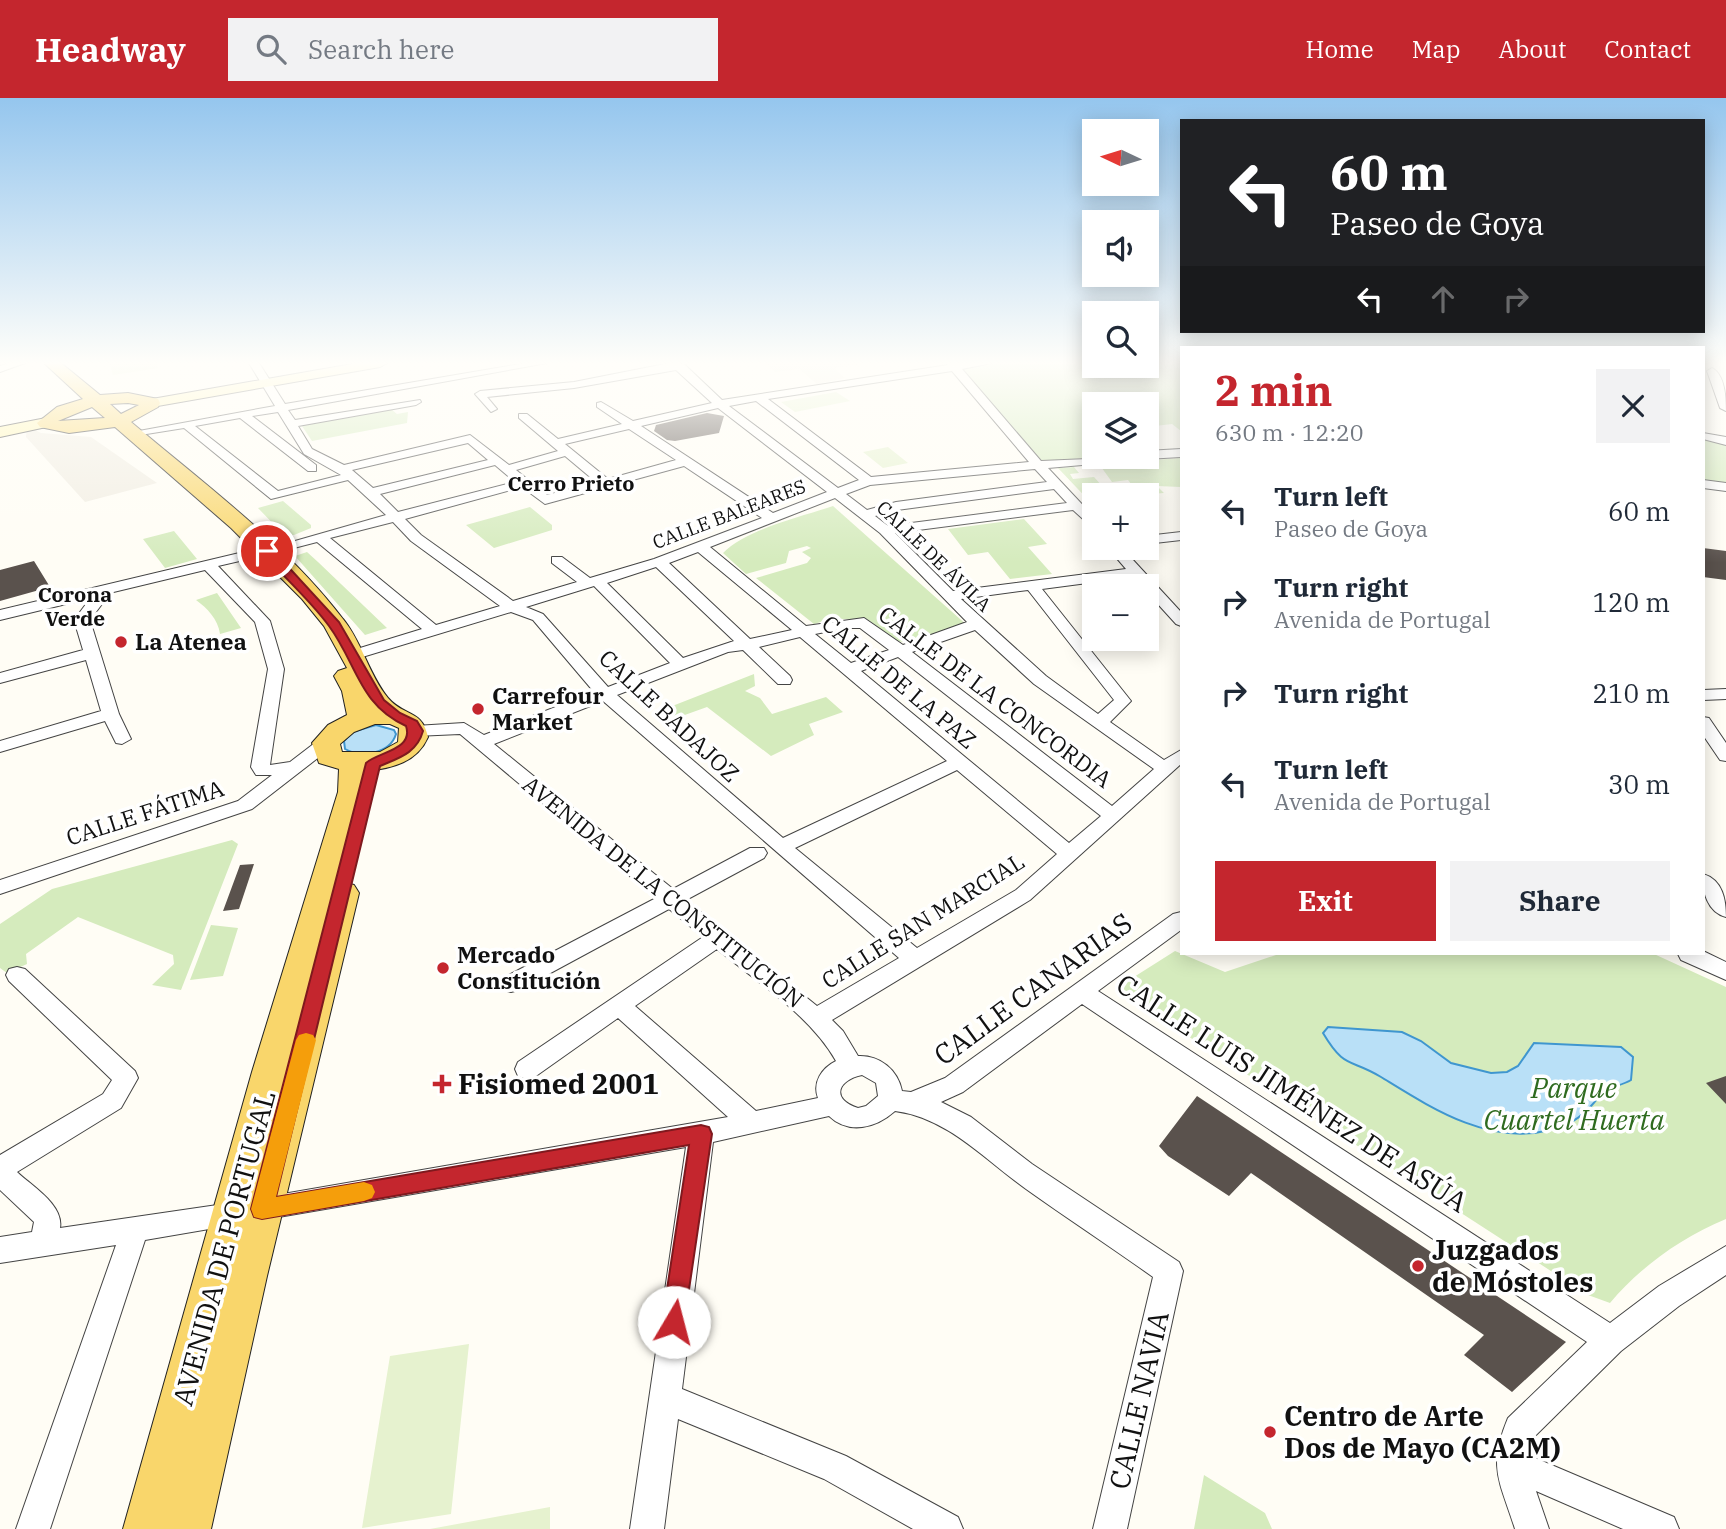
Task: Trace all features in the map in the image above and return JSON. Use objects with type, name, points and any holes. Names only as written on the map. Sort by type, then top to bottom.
[{"type":"main road","points":[[125,430],[335,624],[378,703],[405,723],[413,741],[403,751],[363,764],[329,757],[326,743],[341,727],[361,719],[405,723]]},
{"type":"main road","points":[[125,430],[260,553],[333,648],[355,691],[361,719]]},
{"type":"main road","name":"AVENIDA DE PORTUGAL","points":[[149,1529],[247,1212],[353,792],[363,764]]},
{"type":"main road","name":"AVENIDA DE PORTUGAL","points":[[185,1529],[247,1212]]},
{"type":"street","points":[[193,430],[276,496],[340,475],[470,439],[545,499],[688,461]]},
{"type":"street","name":"CALLE BADAJOZ","points":[[267,430],[371,492],[416,538],[510,606],[537,617],[606,694],[781,847],[914,958]]},
{"type":"street","name":"CALLE BADAJOZ","points":[[295,430],[308,452],[340,475]]},
{"type":"street","points":[[539,430],[605,483]]},
{"type":"street","points":[[555,443],[608,430]]},
{"type":"street","points":[[640,430],[771,518]]},
{"type":"street","name":"CALLE DE ÁVILA","points":[[771,430],[789,439],[835,494],[885,530],[976,624],[1040,680],[1099,722],[1173,762]]},
{"type":"street","points":[[782,430],[789,439],[868,481]]},
{"type":"street","points":[[1008,430],[1082,511]]},
{"type":"street","points":[[1705,437],[1726,442]]},
{"type":"street","points":[[371,492],[567,452]]},
{"type":"street","points":[[1159,454],[1180,453]]},
{"type":"street","name":"CALLE BALEARES","points":[[353,655],[659,562],[868,481],[1082,461]]},
{"type":"street","points":[[0,615],[321,538],[524,482]]},
{"type":"street","points":[[1705,484],[1726,487]]},
{"type":"street","points":[[864,515],[896,506],[1057,485]]},
{"type":"street","points":[[885,530],[1077,506]]},
{"type":"street","points":[[1159,539],[1180,536]]},
{"type":"street","points":[[321,538],[433,630]]},
{"type":"street","name":"CALLE DE LA PAZ","points":[[700,546],[1069,853]]},
{"type":"street","points":[[557,560],[592,582],[679,663]]},
{"type":"street","points":[[1126,560],[1180,620]]},
{"type":"street","points":[[659,562],[784,680]]},
{"type":"street","points":[[209,565],[262,621],[276,669],[260,767],[263,771],[273,772],[294,765]]},
{"type":"street","points":[[949,596],[1137,572]]},
{"type":"street","points":[[1031,585],[1124,701],[1099,722]]},
{"type":"street","points":[[94,593],[94,604],[82,620],[110,714],[122,739]]},
{"type":"street","name":"CALLE DE LA CONCORDIA","points":[[480,743],[679,663],[726,647],[751,646],[804,633],[834,622],[864,623],[1112,815]]},
{"type":"street","points":[[848,670],[976,624]]},
{"type":"street","points":[[0,678],[92,653]]},
{"type":"street","points":[[1705,695],[1726,694]]},
{"type":"street","points":[[0,747],[110,714]]},
{"type":"street","name":"AVENIDA DE LA CONSTITUCIÓN","points":[[405,723],[464,728],[816,1017],[835,1038],[851,1066]]},
{"type":"street","points":[[1705,725],[1724,750]]},
{"type":"street","name":"CALLE FÁTIMA","points":[[0,887],[245,805],[326,743]]},
{"type":"street","points":[[781,847],[959,762]]},
{"type":"street","name":"CALLE SAN MARCIAL","points":[[816,1017],[1023,895],[1173,762]]},
{"type":"street","points":[[511,984],[757,853]]},
{"type":"street","points":[[1705,884],[1726,910]]},
{"type":"street","name":"CALLE CANARIAS","points":[[917,1101],[954,1085],[1180,920]]},
{"type":"street","points":[[527,1069],[719,937]]},
{"type":"street","points":[[1691,955],[1726,972]]},
{"type":"street","points":[[17,975],[126,1078],[112,1101],[0,1171],[48,1218],[44,1242]]},
{"type":"street","name":"CALLE LUIS JIMÉNEZ DE ASÚA","points":[[1080,991],[1610,1340]]},
{"type":"street","points":[[619,1004],[753,1125]]},
{"type":"street","points":[[851,1066],[873,1068],[882,1073],[891,1089],[890,1100],[882,1110],[864,1118],[848,1117],[831,1105],[826,1094],[828,1084],[841,1069],[851,1066]]},
{"type":"street","points":[[890,1100],[917,1101]]},
{"type":"street","name":"CALLE NAVIA","points":[[917,1101],[953,1118],[1023,1171],[1169,1271],[1110,1529]]},
{"type":"street","points":[[0,1250],[247,1212],[753,1125],[831,1105]]},
{"type":"street","points":[[647,1529],[701,1134]]},
{"type":"street","points":[[33,1529],[115,1294],[135,1228]]},
{"type":"street","points":[[1532,1529],[1510,1463],[1519,1429],[1610,1340],[1669,1296],[1726,1259]]},
{"type":"street","points":[[663,1397],[835,1467],[946,1529]]},
{"type":"street","points":[[1510,1463],[1662,1529]]},
{"type":"green space","points":[[305,430],[371,430],[312,441]]},
{"type":"green space","points":[[1015,430],[1082,430],[1082,458],[1042,461]]},
{"type":"green space","points":[[1705,439],[1726,444],[1726,483],[1705,480]]},
{"type":"green space","points":[[888,447],[908,463],[883,468],[863,452]]},
{"type":"green space","points":[[1180,458],[1180,487],[1159,486],[1159,483],[1130,483],[1128,480],[1112,482],[1103,469],[1159,469],[1159,460]]},
{"type":"green space","points":[[1074,467],[1079,473],[1070,474],[1073,479],[1094,477],[1099,483],[1082,483],[1082,493],[1058,468]]},
{"type":"green space","points":[[283,501],[311,525],[311,528],[294,535],[283,534],[258,508]]},
{"type":"green space","points":[[833,506],[969,627],[910,643],[897,641],[867,619],[830,619],[814,624],[756,578],[807,563],[811,558],[802,552],[811,548],[807,546],[789,551],[786,563],[746,574],[723,553],[759,530]]},
{"type":"green space","points":[[530,507],[552,525],[552,530],[494,548],[466,525]]},
{"type":"green space","points":[[1024,519],[1047,544],[1028,547],[1052,574],[1010,579],[988,552],[968,555],[948,529]]},
{"type":"green space","points":[[174,531],[197,559],[165,568],[143,539]]},
{"type":"green space","points":[[307,552],[387,628],[365,635],[295,556]]},
{"type":"green space","points":[[217,593],[241,628],[220,634],[211,614],[196,600]]},
{"type":"green space","points":[[754,674],[755,686],[745,691],[760,698],[772,714],[826,697],[843,712],[809,724],[814,735],[771,756],[707,707],[668,721],[657,712]]},
{"type":"green space","points":[[232,840],[238,844],[181,990],[152,985],[174,964],[173,955],[78,917],[26,954],[27,964],[7,973],[0,968],[0,924],[52,889]]},
{"type":"green space","points":[[211,925],[238,928],[223,976],[190,980]]},
{"type":"green space","name":"Parque Cuartel Huerta","points":[[1175,951],[1225,972],[1276,955],[1656,955],[1726,987],[1726,1219],[1663,1254],[1635,1277],[1610,1303],[1588,1295],[1115,989]]},
{"type":"green space","points":[[469,1344],[451,1514],[362,1528],[390,1356]]},
{"type":"green space","points":[[1204,1475],[1265,1513],[1272,1529],[1194,1529]]},
{"type":"green space","points":[[550,1507],[550,1529],[430,1529]]},
{"type":"shaded area","points":[[27,430],[35,430],[41,433],[91,437],[157,483],[85,502],[26,437]]},
{"type":"water","points":[[376,725],[394,730],[396,734],[388,746],[367,753],[345,749],[344,741],[352,732]]},
{"type":"water","points":[[1328,1027],[1402,1032],[1421,1041],[1451,1063],[1491,1073],[1507,1072],[1518,1066],[1534,1043],[1621,1047],[1633,1057],[1631,1080],[1606,1090],[1582,1115],[1562,1126],[1527,1134],[1504,1133],[1461,1121],[1371,1071],[1349,1062],[1337,1053],[1323,1033]]},
{"type":"building","points":[[720,430],[719,433],[675,441],[667,440],[654,431]]},
{"type":"building","points":[[1705,548],[1726,551],[1726,580],[1705,577]]},
{"type":"building","points":[[34,561],[50,587],[0,601],[0,570]]},
{"type":"building","points":[[254,864],[239,909],[223,911],[240,865]]},
{"type":"building","points":[[1726,1076],[1726,1104],[1706,1083]]},
{"type":"building","name":"Juzgados de Móstoles","points":[[1197,1096],[1566,1342],[1512,1392],[1464,1355],[1484,1335],[1251,1173],[1229,1196],[1168,1156],[1159,1146]]},
{"type":"slow traffic","points":[[306,1040],[262,1209],[364,1192]]},
{"type":"place","name":"La Atenea","points":[[121,642]]},
{"type":"place","name":"Carrefour Market","points":[[478,709]]},
{"type":"place","name":"Mercado Constitución","points":[[443,968]]},
{"type":"place","name":"Fisiomed 2001","points":[[442,1084]]},
{"type":"place","name":"Juzgados de Móstoles","points":[[1418,1266]]},
{"type":"place","name":"Centro de Arte Dos de Mayo (CA2M)","points":[[1270,1432]]},
{"type":"district","name":"Cerro Prieto","points":[[571,484]]},
{"type":"district","name":"Corona Verde","points":[[75,607]]},
{"type":"route","points":[[267,551],[310,594],[335,624],[378,703],[395,716],[407,720],[415,731],[413,741],[403,751],[373,763],[320,986],[262,1209],[701,1134],[674,1322]]}]
